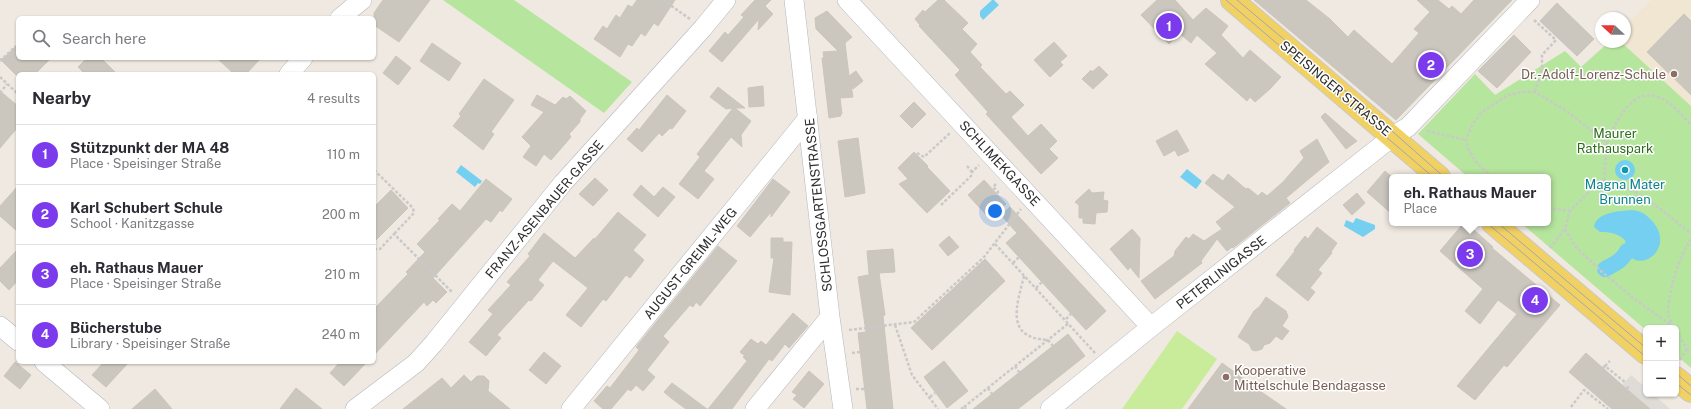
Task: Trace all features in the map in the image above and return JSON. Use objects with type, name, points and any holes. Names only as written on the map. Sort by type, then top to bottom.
[{"type":"main road","name":"SPEISINGER STRASSE","points":[[1232,0],[1436,174]]},
{"type":"main road","points":[[1496,226],[1643,350]]},
{"type":"main road","points":[[1679,381],[1691,391]]},
{"type":"street","points":[[342,16],[362,0]]},
{"type":"street","name":"FRANZ-ASENBAUER-GASSE","points":[[355,409],[416,363],[434,343],[563,183],[703,28],[726,0]]},
{"type":"street","name":"SCHLOSSGARTENSTRASSE","points":[[794,0],[830,317],[843,409]]},
{"type":"street","name":"SCHLIMEKGASSE","points":[[847,0],[1151,326]]},
{"type":"street","name":"PETERLINIGASSE","points":[[1050,409],[1151,326],[1393,137],[1408,127],[1530,8]]},
{"type":"street","points":[[291,72],[301,60]]},
{"type":"street","name":"AUGUST-GREIML-WEG","points":[[571,409],[808,118]]},
{"type":"street","points":[[755,409],[830,317]]},
{"type":"street","points":[[0,326],[16,338]]},
{"type":"street","points":[[46,364],[100,409]]},
{"type":"path","points":[[663,0],[692,20]]},
{"type":"path","points":[[1530,8],[1556,40],[1542,55],[1542,68],[1535,92]]},
{"type":"path","points":[[0,61],[16,46]]},
{"type":"path","points":[[0,78],[16,92]]},
{"type":"path","points":[[0,94],[7,84]]},
{"type":"path","points":[[1489,174],[1476,162],[1469,151],[1466,140],[1472,125],[1482,112],[1508,95],[1522,92],[1535,92],[1568,112],[1607,143]]},
{"type":"path","points":[[1604,181],[1607,143],[1619,116],[1635,100],[1648,95],[1659,97],[1675,108],[1691,125]]},
{"type":"path","points":[[1420,129],[1466,140]]},
{"type":"path","points":[[913,156],[917,153],[924,157],[950,132]]},
{"type":"path","points":[[941,205],[972,175],[972,172],[980,164]]},
{"type":"path","points":[[967,166],[972,172]]},
{"type":"path","points":[[376,172],[414,208],[414,213],[380,249],[376,249]]},
{"type":"path","points":[[1548,250],[1565,229],[1570,211],[1597,184],[1604,181],[1635,192],[1662,210],[1691,234]]},
{"type":"path","points":[[997,183],[993,187],[998,192],[997,194]]},
{"type":"path","points":[[1551,208],[1570,211]]},
{"type":"path","points":[[849,330],[895,325],[914,322],[919,319],[973,268],[995,244],[1019,211],[1024,209]]},
{"type":"path","points":[[1565,229],[1575,246],[1602,272],[1637,302],[1670,325]]},
{"type":"path","points":[[394,234],[457,296]]},
{"type":"path","points":[[1673,325],[1668,314],[1671,293],[1684,250],[1691,239]]},
{"type":"path","points":[[995,244],[1066,319],[1105,365]]},
{"type":"path","points":[[1013,263],[1019,257]]},
{"type":"path","points":[[1024,275],[1017,305],[1016,315],[1018,324],[1021,330],[1032,338],[1048,340],[1053,346]]},
{"type":"path","points":[[1036,288],[1042,282]]},
{"type":"path","points":[[1066,319],[1072,314]]},
{"type":"path","points":[[961,409],[965,408],[1069,323]]},
{"type":"path","points":[[895,325],[912,375],[938,409]]},
{"type":"path","points":[[1679,335],[1689,350],[1679,361]]},
{"type":"path","points":[[852,353],[860,352]]},
{"type":"path","points":[[1610,361],[1604,367],[1626,383]]},
{"type":"path","points":[[1015,366],[1020,372]]},
{"type":"path","points":[[1626,388],[1629,385]]},
{"type":"path","points":[[988,388],[992,394]]},
{"type":"path","points":[[856,390],[865,389]]},
{"type":"path","points":[[1571,407],[1584,390],[1610,409]]},
{"type":"path","points":[[929,397],[936,392]]},
{"type":"shaded area","name":"Dr.-Adolf-Lorenz-Schule","points":[[1651,0],[1691,0],[1691,106],[1628,48],[1631,48],[1631,21]]},
{"type":"shaded area","points":[[1631,375],[1643,385],[1643,397],[1656,397],[1670,409],[1650,409],[1622,385]]},
{"type":"green space","points":[[443,0],[514,0],[632,82],[604,113]]},
{"type":"green space","name":"Maurer Rathauspark","points":[[1602,48],[1628,48],[1691,106],[1691,368],[1679,358],[1679,325],[1643,325],[1643,327],[1525,226],[1551,226],[1551,174],[1465,174],[1418,134],[1475,74],[1495,95],[1565,51],[1581,67]]},
{"type":"green space","points":[[1177,331],[1217,359],[1182,409],[1122,409]]},
{"type":"water","points":[[992,0],[999,5],[983,20],[980,16],[980,11]]},
{"type":"water","name":"Magna Mater Brunnen","points":[[1625,160],[1632,163],[1635,170],[1632,177],[1625,180],[1618,177],[1615,170],[1618,163]]},
{"type":"water","points":[[461,165],[482,181],[480,184],[478,183],[475,187],[456,172]]},
{"type":"water","points":[[1187,169],[1202,181],[1196,189],[1180,177]]},
{"type":"water","points":[[1632,210],[1644,213],[1653,222],[1659,234],[1660,244],[1656,253],[1641,261],[1633,259],[1628,252],[1625,240],[1614,233],[1600,232],[1594,227],[1599,218],[1604,215]]},
{"type":"water","points":[[1356,218],[1375,225],[1375,229],[1363,237],[1344,226],[1346,220],[1353,223]]},
{"type":"building","points":[[383,0],[430,0],[399,42],[376,26],[376,16],[374,16],[374,13]]},
{"type":"building","points":[[637,0],[675,0],[658,26],[654,23],[645,36],[641,33],[632,46],[628,44],[620,57],[594,39],[603,26],[607,29],[616,15],[620,18],[628,5],[632,7]]},
{"type":"building","points":[[755,0],[771,0],[765,6],[773,14],[758,30],[759,19],[722,62],[709,51],[725,32],[728,35],[744,17],[741,15]]},
{"type":"building","points":[[938,0],[944,0],[968,23],[962,29],[977,44],[970,52],[982,65],[980,67],[1006,94],[1010,91],[1024,105],[1011,117],[1028,136],[1041,124],[1057,141],[1049,149],[1058,158],[1041,174],[986,114],[988,112],[955,75],[960,70],[919,26],[920,25],[915,19],[923,10],[925,12]]},
{"type":"building","points":[[1157,0],[1175,0],[1193,20],[1206,8],[1228,26],[1221,35],[1243,58],[1250,50],[1281,77],[1255,102],[1250,97],[1247,101],[1205,64],[1217,53],[1197,35],[1191,43],[1179,33],[1169,44],[1141,15]]},
{"type":"building","points":[[1254,0],[1306,0],[1330,19],[1348,37],[1354,30],[1392,64],[1419,33],[1414,29],[1430,12],[1417,0],[1438,0],[1449,9],[1452,6],[1461,14],[1474,0],[1512,0],[1396,120]]},
{"type":"building","points":[[1557,3],[1594,39],[1577,56],[1540,21]]},
{"type":"building","points":[[827,11],[852,37],[845,43],[849,76],[856,71],[863,81],[853,89],[851,85],[853,97],[840,98],[841,116],[829,118],[822,58],[824,58],[823,52],[838,51],[816,29],[815,18]]},
{"type":"building","points":[[1684,14],[1691,21],[1691,95],[1647,52]]},
{"type":"building","points":[[1514,35],[1531,52],[1497,88],[1478,71]]},
{"type":"building","points":[[1054,42],[1067,56],[1060,62],[1063,65],[1050,77],[1034,60]]},
{"type":"building","points":[[432,43],[461,63],[449,81],[420,61]]},
{"type":"building","points":[[16,46],[16,60],[49,60],[37,72],[16,72],[16,75],[0,59],[4,58]]},
{"type":"building","points":[[396,56],[411,68],[398,85],[383,73]]},
{"type":"building","points":[[85,60],[103,60],[115,72],[83,72],[78,67]]},
{"type":"building","points":[[219,60],[259,60],[248,72],[232,72]]},
{"type":"building","points":[[1099,66],[1108,75],[1093,89],[1082,79],[1091,70],[1092,72]]},
{"type":"building","points":[[484,79],[514,100],[491,132],[494,134],[483,150],[453,126],[461,116],[459,114]]},
{"type":"building","points":[[763,86],[764,106],[749,107],[748,88]]},
{"type":"building","points":[[718,87],[745,108],[735,108],[751,121],[741,135],[742,147],[731,137],[704,171],[714,179],[698,199],[679,184],[700,157],[697,154],[733,108],[726,109],[710,97]]},
{"type":"building","points":[[0,91],[16,104],[16,129],[0,148]]},
{"type":"building","points":[[537,95],[555,105],[563,97],[566,99],[570,96],[586,111],[580,119],[580,122],[569,134],[571,137],[551,160],[544,154],[536,166],[523,157],[531,146],[522,137],[544,112],[531,105]]},
{"type":"building","points":[[667,95],[686,111],[672,129],[670,128],[662,136],[659,133],[642,152],[627,139],[637,128],[639,130]]},
{"type":"building","points":[[914,102],[926,114],[912,128],[900,116]]},
{"type":"building","points":[[1325,113],[1357,141],[1346,149],[1321,117]]},
{"type":"building","points":[[1177,130],[1189,151],[1178,156],[1175,150],[1164,156],[1156,141]]},
{"type":"building","points":[[858,138],[865,193],[845,197],[838,141]]},
{"type":"building","points":[[1317,139],[1329,162],[1286,198],[1290,203],[1233,248],[1232,247],[1227,251],[1217,239],[1201,261],[1202,263],[1155,299],[1141,281],[1174,256],[1175,251],[1186,237],[1189,239],[1193,234],[1204,241],[1222,229],[1216,222],[1235,207],[1205,183],[1213,174],[1223,181],[1228,174],[1246,189],[1248,188],[1258,196],[1262,192],[1267,196],[1283,182],[1304,158],[1300,151]]},
{"type":"building","points":[[914,152],[950,191],[927,213],[899,184],[908,179],[898,168]]},
{"type":"building","points":[[1385,171],[1389,174],[1389,211],[1367,192]]},
{"type":"building","points":[[595,178],[608,190],[593,206],[579,194]]},
{"type":"building","points":[[486,179],[512,199],[502,212],[500,210],[491,222],[486,219],[433,278],[447,292],[436,303],[433,300],[427,306],[424,302],[376,353],[376,307],[408,274],[406,272],[425,252],[417,244],[440,220],[438,219],[452,204],[460,211]]},
{"type":"building","points":[[773,179],[790,192],[771,217],[771,212],[750,237],[737,226]]},
{"type":"building","points":[[984,180],[1006,204],[990,219],[968,195]]},
{"type":"building","points":[[641,185],[654,197],[663,187],[675,197],[658,217],[633,195]]},
{"type":"building","points":[[16,188],[16,230],[0,216],[0,206]]},
{"type":"building","points":[[1089,189],[1092,193],[1104,192],[1103,200],[1108,201],[1107,212],[1096,213],[1095,224],[1083,223],[1083,218],[1079,218],[1079,205],[1075,202]]},
{"type":"building","points":[[391,190],[408,208],[376,240],[376,205]]},
{"type":"building","points":[[1357,193],[1365,203],[1352,215],[1343,205]]},
{"type":"building","points":[[1010,207],[1106,311],[1086,330],[1006,243],[1017,233],[1001,215]]},
{"type":"building","points":[[618,212],[646,235],[633,250],[644,260],[630,278],[626,275],[606,301],[603,299],[581,327],[566,315],[588,288],[553,261],[538,280],[544,285],[531,301],[529,300],[497,335],[501,338],[486,356],[469,342],[493,314],[488,310],[511,285],[507,282],[530,256],[528,254],[544,233],[575,258],[594,238],[595,239]]},
{"type":"building","points":[[1461,226],[1471,232],[1474,230],[1493,247],[1492,248],[1560,305],[1507,367],[1504,365],[1475,400],[1457,386],[1517,314],[1498,300],[1480,324],[1465,311],[1483,289],[1440,251]]},
{"type":"building","points":[[1317,227],[1337,243],[1331,252],[1332,253],[1318,270],[1322,273],[1310,288],[1315,292],[1308,301],[1276,275],[1305,236],[1308,239]]},
{"type":"building","points":[[1132,229],[1140,238],[1139,278],[1130,267],[1128,270],[1110,249]]},
{"type":"building","points":[[949,236],[959,247],[948,256],[939,245]]},
{"type":"building","points":[[771,238],[783,238],[783,242],[792,242],[790,295],[769,292],[774,258],[771,258]]},
{"type":"building","points":[[718,246],[737,261],[700,306],[696,302],[693,307],[690,305],[663,336],[669,342],[647,370],[655,377],[643,391],[636,385],[631,391],[628,389],[611,409],[603,409],[594,401],[607,386],[610,388],[639,350],[636,347]]},
{"type":"building","points":[[893,249],[895,272],[879,273],[885,315],[883,316],[893,409],[867,409],[858,333],[866,332],[858,277],[878,273],[869,274],[867,251]]},
{"type":"building","points":[[16,251],[16,282],[9,290],[0,281],[0,268]]},
{"type":"building","points":[[985,259],[1005,281],[932,350],[911,328]]},
{"type":"building","points":[[1266,297],[1286,311],[1288,317],[1282,326],[1289,331],[1282,340],[1276,336],[1270,343],[1264,345],[1262,349],[1256,351],[1252,350],[1249,344],[1238,337],[1254,311],[1260,306]]},
{"type":"building","points":[[793,313],[808,326],[789,348],[785,344],[772,361],[769,359],[732,409],[708,409],[747,361],[743,357],[745,356],[740,352],[751,339],[758,344],[761,341],[766,345]]},
{"type":"building","points":[[1068,334],[1085,356],[1018,409],[973,409]]},
{"type":"building","points":[[544,352],[561,366],[546,384],[529,370]]},
{"type":"building","points":[[1586,353],[1650,409],[1612,409],[1569,372]]},
{"type":"building","points":[[944,361],[968,391],[947,408],[924,377]]},
{"type":"building","points":[[15,362],[31,375],[20,389],[4,376]]},
{"type":"building","name":"Kooperative Mittelschule Bendagasse","points":[[1222,363],[1260,391],[1286,409],[1188,409]]},
{"type":"building","points":[[102,364],[127,364],[106,387],[92,375]]},
{"type":"building","points":[[338,364],[365,364],[344,386],[330,373]]},
{"type":"building","points":[[809,371],[824,384],[804,408],[793,399],[797,395],[792,392]]},
{"type":"building","points":[[464,375],[471,382],[477,376],[484,376],[489,381],[488,391],[510,409],[403,409],[442,378],[451,388]]},
{"type":"building","points":[[672,383],[707,409],[686,409],[671,398],[664,392]]},
{"type":"building","points":[[296,388],[322,409],[280,409]]},
{"type":"building","points":[[155,389],[172,409],[132,409]]},
{"type":"waterway","points":[[1605,269],[1620,260],[1627,251]]},
{"type":"tram line","points":[[1226,0],[1429,174]]},
{"type":"tram line","points":[[1237,0],[1367,109],[1441,174]]},
{"type":"tram line","points":[[1491,226],[1643,354]]},
{"type":"tram line","points":[[1502,226],[1643,345]]},
{"type":"tram line","points":[[1679,376],[1691,386]]},
{"type":"tram line","points":[[1679,385],[1691,395]]},
{"type":"place","name":"Stützpunkt der MA 48","points":[[1169,26]]},
{"type":"place","name":"Karl Schubert Schule","points":[[1431,65]]},
{"type":"place","name":"Dr.-Adolf-Lorenz-Schule","points":[[1674,74]]},
{"type":"place","name":"Magna Mater Brunnen","points":[[1625,170]]},
{"type":"place","name":"eh. Rathaus Mauer","points":[[1470,254]]},
{"type":"place","name":"Bücherstube","points":[[1535,300]]},
{"type":"place","name":"Kooperative Mittelschule Bendagasse","points":[[1226,377]]}]
